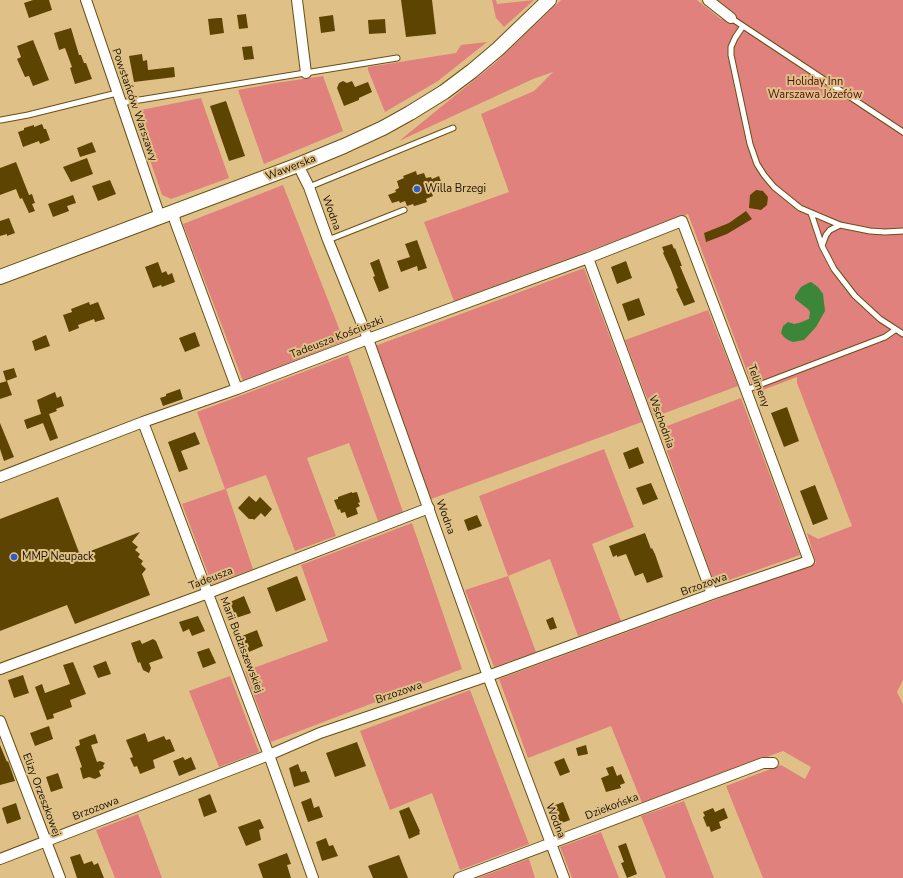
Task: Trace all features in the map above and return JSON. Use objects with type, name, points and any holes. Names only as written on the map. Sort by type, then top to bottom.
[{"type":"main road","name":"Wawerska","points":[[0,277],[174,213],[298,165],[383,128],[444,92],[472,71],[498,49],[549,0]]},
{"type":"street","name":"Powstańców Warszawy","points":[[86,0],[160,217]]},
{"type":"street","points":[[297,0],[306,72]]},
{"type":"street","points":[[708,0],[731,18]]},
{"type":"street","name":"Wodna","points":[[298,165],[309,187],[328,240],[368,339],[488,676],[564,878]]},
{"type":"street","points":[[174,213],[175,221],[237,389]]},
{"type":"street","name":"Tadeusza Kościuszki","points":[[0,477],[143,422],[237,389],[588,258],[682,221]]},
{"type":"street","name":"Telimeny","points":[[682,221],[809,561]]},
{"type":"street","name":"Wschodnia","points":[[588,258],[712,594]]},
{"type":"street","name":"Marii Budziszewskiej","points":[[143,422],[269,755],[313,878]]},
{"type":"street","name":"Tadeusza","points":[[0,669],[208,593],[429,508]]},
{"type":"street","name":"Brzozowa","points":[[0,859],[269,755],[320,733],[488,676],[712,594],[809,561]]},
{"type":"street","name":"Elizy Orzeszkowej","points":[[0,721],[60,878]]},
{"type":"street","name":"Dziekońska","points":[[459,878],[763,763],[773,763]]},
{"type":"lane","points":[[731,18],[903,132]]},
{"type":"lane","points":[[744,26],[733,42],[731,47],[731,55],[750,144],[757,164],[764,175],[774,187],[788,199],[811,213],[840,225],[870,231],[903,231]]},
{"type":"lane","points":[[1,120],[119,98],[397,58]]},
{"type":"lane","points":[[309,187],[453,128]]},
{"type":"lane","points":[[328,240],[404,210]]},
{"type":"lane","points":[[811,213],[822,246],[834,269],[855,296],[880,319],[903,334]]},
{"type":"lane","points":[[822,246],[826,235],[830,230],[840,225]]},
{"type":"lane","points":[[746,390],[885,337],[895,330]]},
{"type":"green space","points":[[492,0],[496,0],[497,4],[534,0],[504,27],[496,18]]},
{"type":"green space","name":"Holiday Inn Warszawa Józefów","points":[[561,0],[697,0],[721,19],[732,15],[714,0],[903,0],[903,680],[897,692],[903,704],[903,878],[763,878],[726,786],[781,765],[805,779],[811,767],[783,751],[642,803],[611,726],[528,758],[499,679],[816,563],[807,533],[818,539],[852,526],[797,383],[797,377],[755,393],[688,214],[454,301],[424,222],[509,192],[481,114],[534,91],[553,72],[533,79],[399,141],[494,64]]},
{"type":"green space","points":[[487,42],[438,81],[385,112],[368,67],[456,53],[461,45]]},
{"type":"green space","points":[[323,76],[343,131],[264,164],[238,90]]},
{"type":"green space","points":[[201,98],[229,178],[171,199],[162,195],[136,119],[141,110]]},
{"type":"green space","points":[[283,185],[344,341],[243,381],[183,224]]},
{"type":"green space","points":[[584,268],[642,422],[431,499],[375,346]]},
{"type":"green space","points":[[708,310],[738,386],[654,417],[625,340]]},
{"type":"green space","points":[[348,355],[403,512],[378,521],[349,443],[307,458],[336,536],[295,551],[266,475],[226,489],[253,569],[212,584],[182,504],[225,489],[197,412]]},
{"type":"green space","points":[[741,398],[800,555],[715,585],[659,429]]},
{"type":"green space","points":[[604,449],[634,527],[592,544],[621,621],[578,636],[550,559],[508,576],[479,496]]},
{"type":"green space","points":[[412,523],[462,669],[271,742],[245,671],[328,641],[301,565]]},
{"type":"green space","points":[[508,576],[536,652],[494,667],[465,590]]},
{"type":"green space","points":[[230,676],[259,752],[219,767],[189,691]]},
{"type":"green space","points":[[470,690],[529,844],[460,870],[432,793],[390,810],[360,731]]},
{"type":"green space","points":[[684,801],[714,878],[666,878],[641,816]]},
{"type":"green space","points":[[138,814],[162,878],[115,878],[96,830]]},
{"type":"green space","points":[[601,832],[619,878],[572,878],[560,847]]},
{"type":"green space","points":[[528,859],[535,878],[478,878]]},
{"type":"shaded area","points":[[811,282],[818,287],[823,294],[825,311],[816,327],[804,340],[793,342],[784,337],[781,333],[783,326],[788,322],[794,324],[809,319],[810,312],[795,299],[795,296],[801,287]]},
{"type":"building","points":[[33,0],[49,0],[52,10],[29,18],[24,3]]},
{"type":"building","points":[[401,0],[432,0],[436,34],[406,37]]},
{"type":"building","points":[[246,14],[248,28],[239,29],[237,15]]},
{"type":"building","points":[[333,15],[335,31],[321,33],[319,17]]},
{"type":"building","points":[[222,18],[224,33],[210,35],[208,19]]},
{"type":"building","points":[[385,19],[386,33],[369,34],[368,20]]},
{"type":"building","points":[[71,28],[79,55],[81,55],[84,63],[86,63],[92,79],[75,84],[70,68],[72,67],[65,48],[59,50],[54,33]]},
{"type":"building","points":[[33,40],[49,80],[33,86],[29,76],[25,77],[17,59],[21,57],[17,46]]},
{"type":"building","points":[[252,46],[254,59],[244,60],[242,47]]},
{"type":"building","points":[[142,54],[143,61],[147,60],[148,70],[174,67],[175,77],[134,82],[129,56]]},
{"type":"building","points":[[343,81],[347,83],[352,81],[355,87],[368,82],[372,92],[359,98],[359,100],[344,106],[337,88],[339,83]]},
{"type":"building","points":[[226,101],[245,156],[229,161],[210,106]]},
{"type":"building","points":[[42,124],[44,129],[46,129],[50,140],[40,144],[39,141],[23,147],[18,132],[24,130],[24,128]]},
{"type":"building","points":[[92,142],[96,152],[80,157],[77,148]]},
{"type":"building","points":[[87,158],[93,174],[71,182],[63,167]]},
{"type":"building","points":[[16,162],[29,195],[32,194],[35,203],[32,204],[35,211],[29,213],[22,198],[20,199],[16,189],[0,195],[0,168]]},
{"type":"building","name":"Willa Brzegi","points":[[416,171],[417,175],[424,173],[426,178],[431,177],[432,179],[439,176],[442,184],[435,187],[436,189],[431,191],[433,196],[426,199],[427,202],[414,206],[413,204],[407,206],[405,201],[400,203],[399,201],[392,203],[388,195],[396,192],[395,190],[399,188],[397,181],[404,178],[403,176]]},
{"type":"building","points":[[110,180],[116,194],[98,201],[92,186]]},
{"type":"building","points":[[756,190],[763,191],[768,197],[767,205],[761,210],[749,208],[750,195]]},
{"type":"building","points":[[73,195],[76,203],[67,206],[69,211],[53,217],[48,204]]},
{"type":"building","points":[[746,211],[752,219],[727,234],[706,242],[704,233],[729,223]]},
{"type":"building","points":[[9,218],[15,233],[7,236],[7,234],[0,236],[0,221]]},
{"type":"building","points":[[417,240],[427,268],[418,271],[417,266],[401,272],[397,261],[410,257],[405,244]]},
{"type":"building","points":[[672,244],[674,249],[675,248],[682,266],[680,266],[695,302],[684,306],[663,253],[662,247]]},
{"type":"building","points":[[379,259],[389,288],[379,292],[373,277],[375,276],[370,263]]},
{"type":"building","points":[[626,261],[632,278],[617,284],[611,267]]},
{"type":"building","points":[[158,262],[162,273],[166,271],[168,275],[172,273],[175,282],[162,287],[161,285],[153,288],[145,267]]},
{"type":"building","points":[[639,298],[645,315],[628,321],[622,304]]},
{"type":"building","points":[[89,302],[90,305],[98,302],[105,319],[95,322],[94,319],[78,325],[79,328],[69,332],[63,315],[72,312],[71,309]]},
{"type":"building","points":[[195,332],[200,346],[185,352],[179,338]]},
{"type":"building","points":[[46,335],[50,346],[35,351],[32,341]]},
{"type":"building","points":[[14,368],[17,377],[6,381],[3,371]]},
{"type":"building","points":[[7,381],[12,395],[0,399],[0,383]]},
{"type":"building","points":[[180,389],[183,399],[163,406],[160,398]]},
{"type":"building","points":[[55,392],[57,398],[61,396],[64,406],[49,414],[58,438],[50,441],[43,423],[27,429],[24,420],[41,414],[37,400]]},
{"type":"building","points":[[787,407],[799,441],[784,447],[771,413]]},
{"type":"building","points":[[0,423],[14,457],[4,461],[0,449]]},
{"type":"building","points":[[195,432],[200,444],[181,451],[188,469],[179,472],[168,442]]},
{"type":"building","points":[[638,447],[644,463],[629,469],[623,453]]},
{"type":"building","points":[[651,483],[658,499],[643,505],[636,488]]},
{"type":"building","points":[[815,485],[828,519],[813,525],[800,491]]},
{"type":"building","points":[[352,492],[357,492],[360,502],[358,503],[360,506],[356,508],[358,514],[347,518],[345,512],[341,513],[340,509],[338,510],[334,500]]},
{"type":"building","points":[[249,496],[256,502],[260,497],[272,509],[265,517],[261,513],[254,520],[249,519],[238,508]]},
{"type":"building","points":[[58,497],[80,555],[140,532],[132,542],[138,547],[135,550],[140,554],[138,557],[143,561],[141,564],[146,569],[142,574],[150,595],[75,624],[67,605],[0,631],[0,519]]},
{"type":"building","points":[[477,515],[482,526],[468,531],[464,520]]},
{"type":"building","points":[[645,533],[651,549],[652,548],[655,554],[663,577],[647,583],[643,573],[635,576],[626,554],[613,557],[609,546]]},
{"type":"building","points":[[297,576],[306,600],[276,612],[267,588]]},
{"type":"building","points":[[244,596],[251,613],[236,618],[230,602]]},
{"type":"building","points":[[198,616],[205,631],[192,636],[189,629],[183,632],[179,622]]},
{"type":"building","points":[[553,617],[557,628],[550,630],[546,620]]},
{"type":"building","points":[[257,630],[263,646],[249,652],[242,636]]},
{"type":"building","points":[[153,639],[156,641],[163,658],[149,663],[151,668],[149,673],[143,670],[140,662],[138,663],[131,643],[140,640],[142,644]]},
{"type":"building","points":[[209,648],[216,663],[203,668],[197,652]]},
{"type":"building","points":[[106,661],[111,674],[98,678],[93,666]]},
{"type":"building","points":[[73,662],[86,694],[70,700],[72,707],[53,714],[54,718],[47,720],[35,687],[42,684],[45,693],[70,684],[63,665]]},
{"type":"building","points":[[23,675],[29,693],[14,698],[8,680]]},
{"type":"building","points":[[49,726],[53,739],[35,746],[30,733]]},
{"type":"building","points":[[145,733],[148,742],[164,736],[166,740],[170,739],[175,751],[153,760],[155,768],[140,774],[137,766],[134,767],[130,758],[133,757],[126,740]]},
{"type":"building","points":[[95,734],[98,743],[91,745],[97,762],[100,761],[105,763],[103,766],[104,768],[99,771],[101,776],[95,779],[89,777],[83,779],[80,768],[82,767],[75,747],[80,745],[79,740]]},
{"type":"building","points":[[357,742],[366,766],[335,777],[326,753]]},
{"type":"building","points":[[0,745],[7,762],[8,761],[15,781],[0,785]]},
{"type":"building","points":[[586,745],[588,754],[578,756],[576,748]]},
{"type":"building","points":[[183,757],[185,760],[191,757],[196,769],[179,776],[173,761]]},
{"type":"building","points":[[564,758],[570,772],[560,776],[554,762]]},
{"type":"building","points":[[298,764],[301,772],[306,771],[310,782],[294,787],[289,768]]},
{"type":"building","points":[[613,766],[617,776],[621,774],[625,783],[620,785],[621,788],[606,792],[601,778],[609,775],[606,768]]},
{"type":"building","points":[[58,773],[63,788],[51,792],[46,777]]},
{"type":"building","points":[[210,794],[217,812],[204,817],[198,799]]},
{"type":"building","points":[[311,798],[314,808],[319,806],[323,817],[308,822],[301,802]]},
{"type":"building","points":[[563,802],[570,820],[559,824],[553,806]]},
{"type":"building","points":[[16,803],[21,819],[7,824],[2,808]]},
{"type":"building","points":[[409,807],[420,834],[409,839],[399,811]]},
{"type":"building","points":[[713,808],[715,812],[724,808],[728,818],[719,822],[721,828],[711,832],[703,817],[705,816],[703,812]]},
{"type":"building","points":[[260,819],[264,828],[259,830],[261,840],[246,846],[238,827]]},
{"type":"building","points":[[326,838],[329,846],[333,845],[338,856],[322,861],[316,842]]},
{"type":"building","points":[[626,843],[637,874],[627,878],[621,863],[624,862],[618,846]]},
{"type":"building","points":[[287,853],[291,864],[287,865],[291,878],[263,878],[258,864]]},
{"type":"building","points":[[80,854],[84,864],[92,861],[94,865],[98,863],[104,878],[77,878],[70,857]]},
{"type":"building","points":[[399,855],[408,878],[373,878],[368,866]]},
{"type":"place","name":"Willa Brzegi","points":[[417,189]]},
{"type":"place","name":"MMP Neupack","points":[[14,557]]}]
